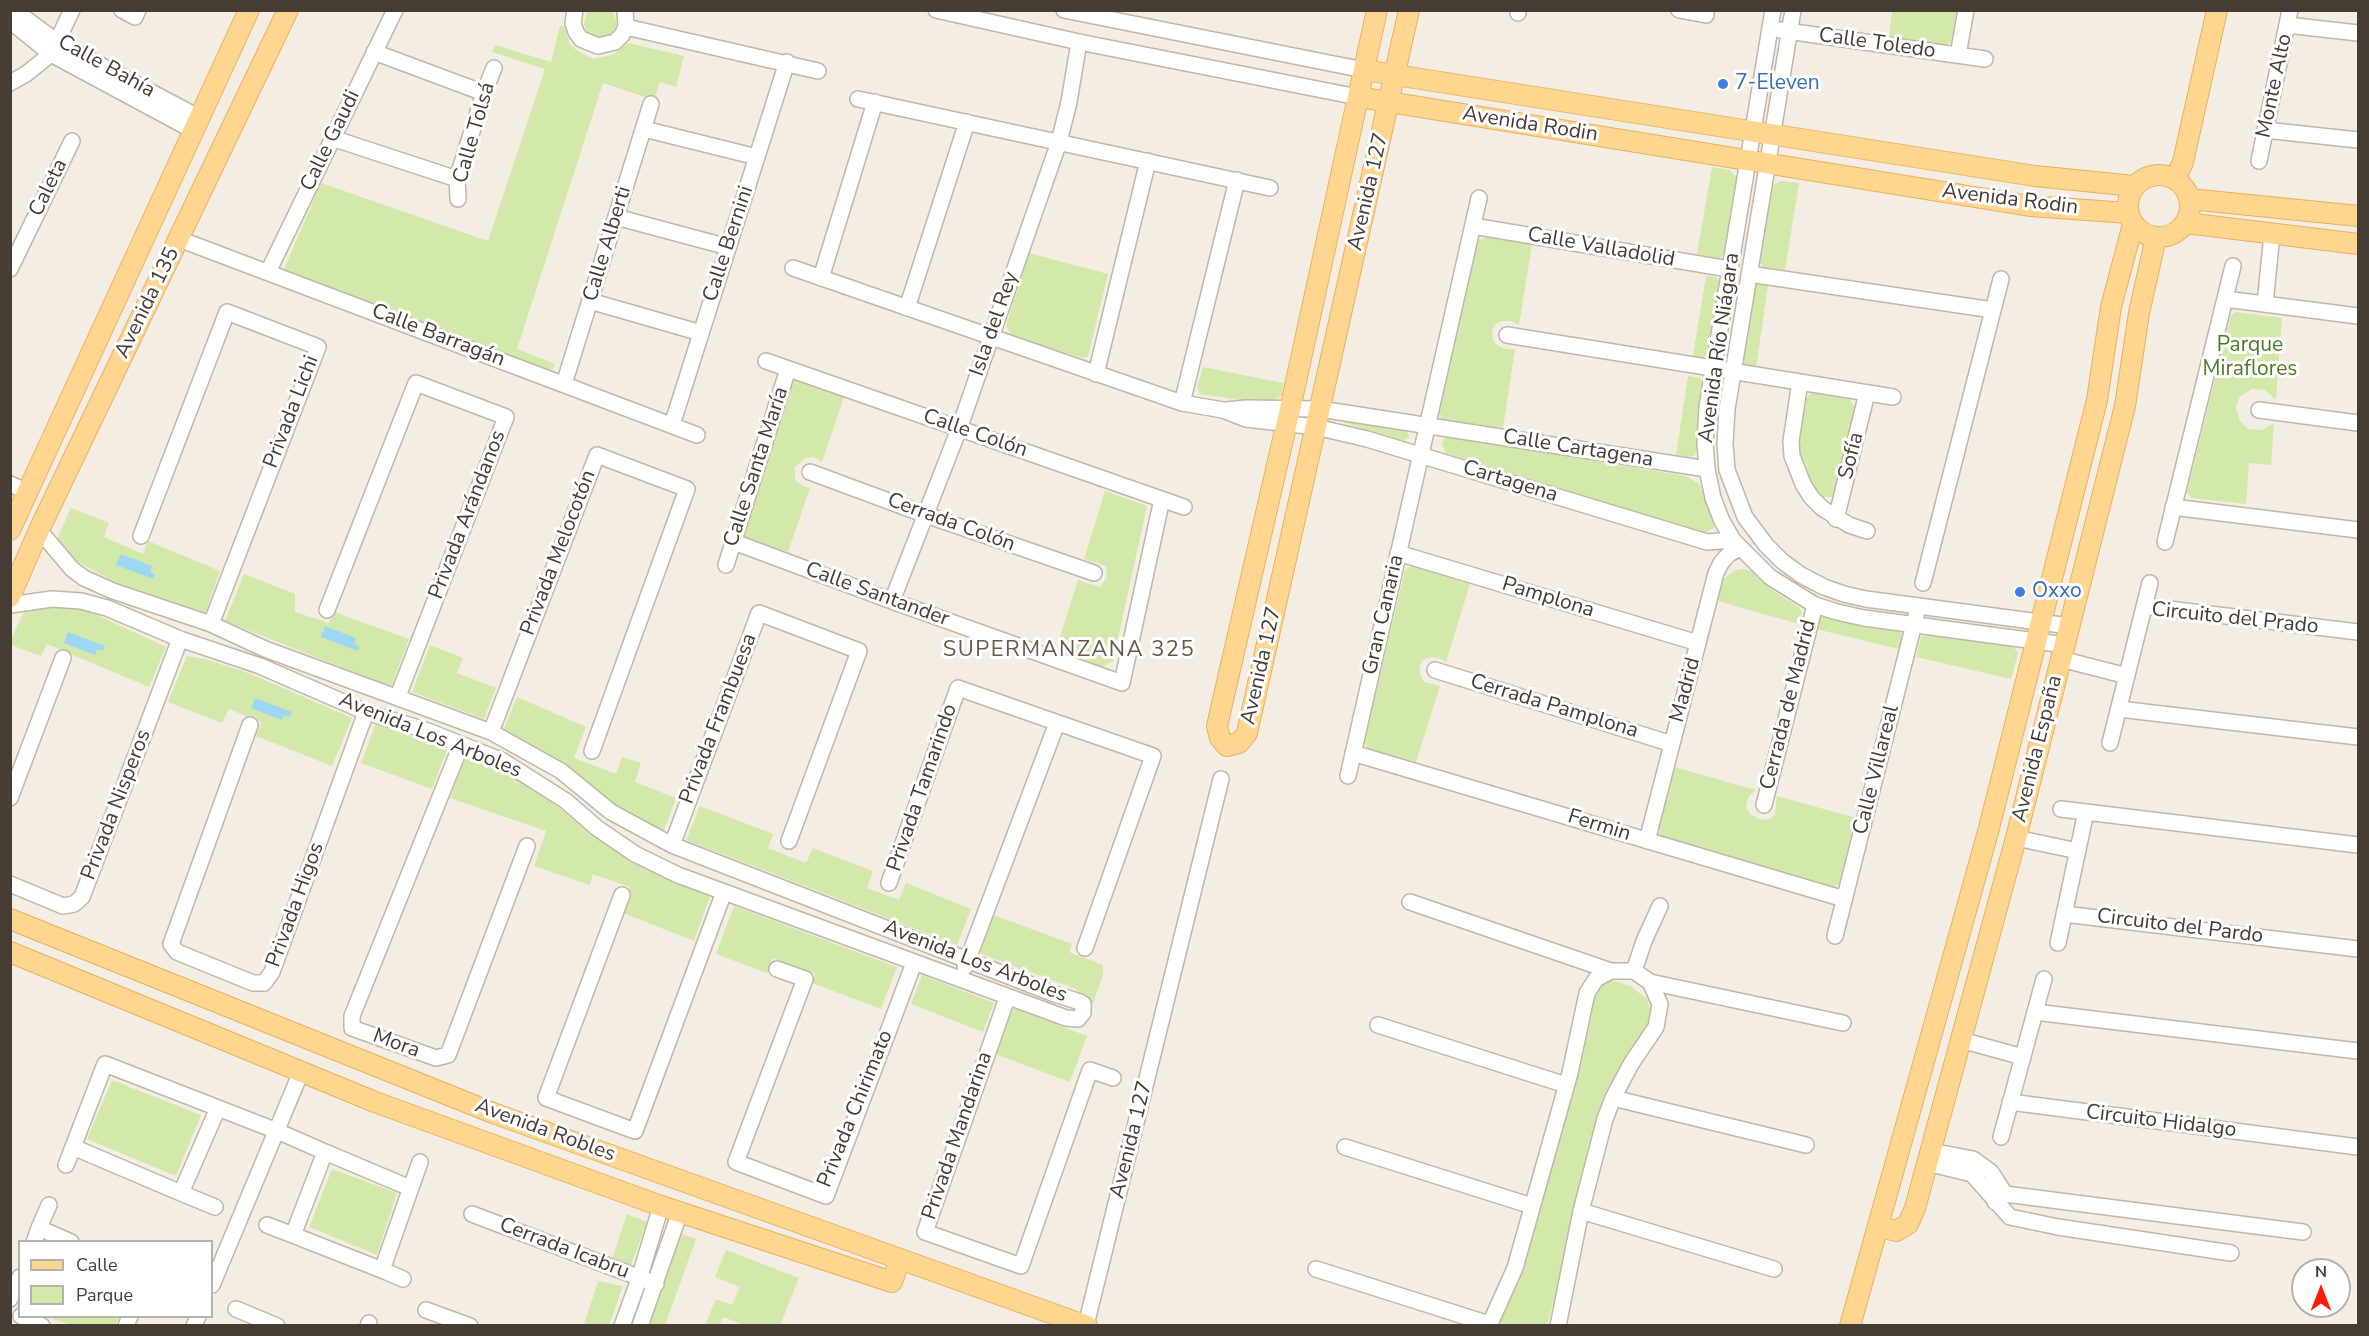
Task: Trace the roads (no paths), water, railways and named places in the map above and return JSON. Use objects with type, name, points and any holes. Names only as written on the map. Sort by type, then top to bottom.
[{"type":"main road","name":"Avenida 135","points":[[10,530],[19,488],[176,171],[189,120],[249,10]]},
{"type":"main road","name":"Avenida 135","points":[[10,597],[39,530],[288,10]]},
{"type":"main road","name":"Avenida 127","points":[[1377,10],[1288,416],[1216,726],[1220,738],[1227,746],[1239,743],[1247,733],[1409,10]]},
{"type":"main road","points":[[2175,179],[2183,162],[2217,10]]},
{"type":"main road","name":"Avenida Rodin","points":[[1364,70],[2035,176],[2134,186]]},
{"type":"main road","name":"Avenida Rodin","points":[[1358,98],[2030,206],[2131,218]]},
{"type":"main road","points":[[176,171],[175,202],[178,207],[191,215]]},
{"type":"main road","points":[[2131,218],[2147,235],[2156,237],[2173,234],[2186,223],[2191,207],[2190,199],[2182,184],[2175,179],[2158,175],[2150,176],[2134,186]]},
{"type":"main road","name":"Avenida España","points":[[1850,1326],[1988,832],[2097,400],[2111,307],[2131,218],[2127,204],[2134,186]]},
{"type":"main road","points":[[2190,199],[2358,216]]},
{"type":"main road","points":[[2186,223],[2358,244]]},
{"type":"main road","name":"Avenida España","points":[[1878,1226],[1896,1231],[1908,1224],[1929,1157],[2016,838],[2125,406],[2139,313],[2156,237]]},
{"type":"main road","name":"Avenida Robles","points":[[10,919],[493,1113],[1087,1325]]},
{"type":"main road","name":"Avenida Robles","points":[[10,952],[375,1102],[661,1206],[892,1282],[900,1259]]},
{"type":"street","name":"Calle Bahía","points":[[14,10],[54,48]]},
{"type":"street","points":[[10,83],[26,74],[54,48],[72,10]]},
{"type":"street","points":[[122,10],[135,17],[138,10]]},
{"type":"street","name":"Calle Gaudi","points":[[268,272],[395,10]]},
{"type":"street","points":[[569,12],[581,39],[598,46],[615,42],[626,27],[625,10]]},
{"type":"street","name":"Avenida Rodin","points":[[936,10],[1079,42],[1358,98]]},
{"type":"street","name":"Avenida Rodin","points":[[1064,10],[1364,70]]},
{"type":"street","points":[[1679,10],[1706,13]]},
{"type":"street","name":"Avenida Río Niágara","points":[[1773,10],[1713,368],[1705,443],[1713,498],[1736,544],[1770,577],[1815,604],[1864,618],[2039,632]]},
{"type":"street","name":"Avenida Río Niágara","points":[[1793,10],[1727,409],[1725,444],[1734,493],[1746,517],[1766,545],[1802,575],[1824,587],[1866,598],[1919,605],[2039,632],[2065,643]]},
{"type":"street","points":[[1958,55],[1966,10]]},
{"type":"street","points":[[2289,18],[2358,33]]},
{"type":"street","name":"Monte Alto","points":[[2259,160],[2289,18]]},
{"type":"street","name":"Calle Bahía","points":[[10,21],[54,48],[189,120]]},
{"type":"street","points":[[626,27],[787,62],[818,71]]},
{"type":"street","name":"Calle Toledo","points":[[1770,28],[1984,59]]},
{"type":"street","name":"Isla del Rey","points":[[892,601],[959,429],[1059,142],[1069,102],[1079,42]]},
{"type":"street","points":[[374,52],[484,93]]},
{"type":"street","name":"Calle Bernini","points":[[672,425],[787,62]]},
{"type":"street","name":"Calle Tolsá","points":[[459,199],[457,180],[494,68]]},
{"type":"street","points":[[858,99],[1270,188]]},
{"type":"street","points":[[821,278],[875,102]]},
{"type":"street","name":"Calle Alberti","points":[[564,384],[651,104]]},
{"type":"street","points":[[907,308],[967,122]]},
{"type":"street","points":[[644,129],[757,157]]},
{"type":"street","points":[[2265,130],[2358,140]]},
{"type":"street","points":[[332,138],[457,180]]},
{"type":"street","name":"Caleta","points":[[11,268],[72,141]]},
{"type":"street","points":[[1096,374],[1148,161]]},
{"type":"street","points":[[1182,403],[1237,180]]},
{"type":"street","points":[[1428,425],[1479,198]]},
{"type":"street","points":[[616,217],[728,247]]},
{"type":"street","name":"Calle Valladolid","points":[[1473,226],[1730,269]]},
{"type":"street","points":[[2265,304],[2272,234]]},
{"type":"street","name":"Calle Barragán","points":[[179,239],[697,435]]},
{"type":"street","points":[[2165,542],[2234,266]]},
{"type":"street","name":"Cartagena","points":[[793,268],[1182,403],[1223,410],[1428,425],[1450,429]]},
{"type":"street","points":[[1749,274],[1993,310]]},
{"type":"street","points":[[1923,583],[2001,279]]},
{"type":"street","points":[[2225,299],[2358,316]]},
{"type":"street","points":[[590,301],[701,333]]},
{"type":"street","name":"Privada Lichi","points":[[141,536],[227,312],[318,347],[211,624]]},
{"type":"street","points":[[1507,335],[1893,397]]},
{"type":"street","name":"Calle Colón","points":[[766,361],[1184,507]]},
{"type":"street","name":"Calle Santa María","points":[[726,565],[788,369]]},
{"type":"street","name":"Privada Arándanos","points":[[327,610],[416,382],[506,417],[398,696]]},
{"type":"street","points":[[1800,382],[1793,419],[1792,456],[1797,470],[1811,497],[1836,519],[1867,531]]},
{"type":"street","name":"Sofía","points":[[1836,519],[1867,393]]},
{"type":"street","points":[[2259,410],[2358,423]]},
{"type":"street","name":"Cartagena","points":[[1318,418],[1421,454],[1707,542],[1736,544]]},
{"type":"street","name":"Gran Canaria","points":[[1348,776],[1428,425]]},
{"type":"street","name":"Calle Cartagena","points":[[1450,429],[1707,469]]},
{"type":"street","name":"Privada Melocotón","points":[[491,732],[597,454],[687,489],[592,751]]},
{"type":"street","name":"Cerrada Colón","points":[[810,472],[1094,573]]},
{"type":"street","name":"Calle Santander","points":[[734,542],[1122,683],[1162,500]]},
{"type":"street","points":[[2174,507],[2358,530]]},
{"type":"street","name":"Avenida Los Arboles","points":[[10,605],[52,599],[93,603],[180,639],[260,666],[366,712],[429,732],[503,761],[538,781],[566,801],[597,828],[635,854],[678,875],[780,911],[1007,998],[1049,1010],[1066,1018],[1078,1019],[1083,1013],[1083,1004],[1080,1002],[672,845],[611,812],[561,771],[491,732],[265,649],[211,624],[113,591],[84,578],[72,569],[39,530]]},
{"type":"street","name":"Madrid","points":[[1647,841],[1716,573],[1736,544]]},
{"type":"street","name":"Pamplona","points":[[1398,553],[1698,643]]},
{"type":"street","points":[[2144,606],[2150,583]]},
{"type":"street","points":[[93,603],[100,585]]},
{"type":"street","name":"Cerrada de Madrid","points":[[1764,805],[1815,604]]},
{"type":"street","name":"Calle Villareal","points":[[1835,936],[1919,605]]},
{"type":"street","name":"Circuito del Prado","points":[[2110,743],[2144,606],[2358,632]]},
{"type":"street","name":"Privada Frambuesa","points":[[672,845],[759,613],[859,651],[789,841]]},
{"type":"street","name":"Privada Nisperos","points":[[10,884],[63,906],[74,904],[82,897],[180,639]]},
{"type":"street","points":[[2065,643],[2127,676]]},
{"type":"street","points":[[260,666],[265,649]]},
{"type":"street","points":[[10,798],[63,658]]},
{"type":"street","name":"Cerrada Pamplona","points":[[1435,670],[1672,744]]},
{"type":"street","name":"Privada Tamarindo","points":[[889,883],[958,688],[1153,756],[1085,948]]},
{"type":"street","points":[[2119,709],[2358,734]]},
{"type":"street","name":"Privada Higos","points":[[250,725],[171,944],[177,952],[253,983],[264,983],[272,972],[366,712]]},
{"type":"street","points":[[429,732],[436,712]]},
{"type":"street","points":[[960,980],[1057,723]]},
{"type":"street","name":"Mora","points":[[461,745],[352,1016],[352,1028],[436,1058],[448,1055],[527,846]]},
{"type":"street","name":"Fermin","points":[[1353,753],[1844,899]]},
{"type":"street","name":"Avenida 127","points":[[1087,1325],[1221,779]]},
{"type":"street","points":[[2061,809],[2358,845]]},
{"type":"street","points":[[597,828],[611,812]]},
{"type":"street","points":[[2058,943],[2086,812]]},
{"type":"street","points":[[2016,838],[2078,851]]},
{"type":"street","points":[[780,911],[789,891]]},
{"type":"street","points":[[622,895],[546,1098],[635,1131],[724,892]]},
{"type":"street","points":[[1410,902],[1611,971],[1634,971],[1650,982],[1843,1023]]},
{"type":"street","points":[[1634,971],[1644,941],[1660,906]]},
{"type":"street","name":"Circuito del Pardo","points":[[2064,914],[2358,949]]},
{"type":"street","name":"Privada Chirimato","points":[[777,969],[805,979],[736,1162],[826,1196],[914,963]]},
{"type":"street","points":[[1316,1269],[1489,1325],[1515,1268],[1566,1085],[1587,993],[1596,979],[1611,971]]},
{"type":"street","points":[[2001,1137],[2044,979]]},
{"type":"street","points":[[1558,1326],[1581,1211],[1605,1119],[1630,1064],[1656,1027],[1660,1004],[1650,982]]},
{"type":"street","name":"Privada Mandarina","points":[[1007,998],[925,1232],[1021,1266],[1090,1070],[1113,1078]]},
{"type":"street","points":[[2035,1012],[2358,1051]]},
{"type":"street","points":[[1378,1025],[1566,1085]]},
{"type":"street","points":[[1961,1040],[2023,1057]]},
{"type":"street","points":[[66,1165],[105,1064],[277,1131],[410,1188]]},
{"type":"street","points":[[213,1283],[301,1072]]},
{"type":"street","points":[[1613,1098],[1806,1145]]},
{"type":"street","name":"Circuito Hidalgo","points":[[2010,1102],[2358,1147]]},
{"type":"street","points":[[181,1193],[218,1108]]},
{"type":"street","points":[[1345,1146],[1532,1206]]},
{"type":"street","points":[[73,1147],[215,1207]]},
{"type":"street","points":[[293,1235],[325,1152]]},
{"type":"street","points":[[1929,1157],[1972,1174],[2000,1198],[2010,1217],[2231,1253]]},
{"type":"street","points":[[382,1270],[420,1162]]},
{"type":"street","points":[[2000,1198],[2180,1216],[2303,1232]]},
{"type":"street","points":[[49,1205],[36,1235],[61,1240]]},
{"type":"street","points":[[622,1326],[661,1206]]},
{"type":"street","points":[[1581,1211],[1774,1269]]},
{"type":"street","points":[[640,1326],[680,1212]]},
{"type":"street","name":"Cerrada Icabru","points":[[472,1214],[656,1284]]},
{"type":"street","points":[[2176,1244],[2180,1216]]},
{"type":"street","points":[[267,1225],[403,1279]]},
{"type":"street","points":[[10,1299],[18,1281]]},
{"type":"street","points":[[236,1309],[267,1324]]},
{"type":"street","points":[[426,1310],[466,1325]]},
{"type":"street","points":[[24,1318],[42,1326]]},
{"type":"water","points":[[121,554],[152,566],[150,572],[155,574],[153,579],[116,565]]},
{"type":"water","points":[[325,626],[356,638],[354,644],[359,646],[358,651],[321,637]]},
{"type":"water","points":[[68,632],[105,646],[103,651],[97,649],[95,655],[64,643]]},
{"type":"water","points":[[255,698],[292,712],[290,717],[284,715],[282,720],[251,708]]},
{"type":"place","name":"7-Eleven","points":[[1723,84]]},
{"type":"place","name":"Oxxo","points":[[2020,592]]},
{"type":"district","name":"SUPERMANZANA 325","points":[[1069,651]]},
{"type":"park label","name":"Parque Miraflores","points":[[2250,358]]}]
